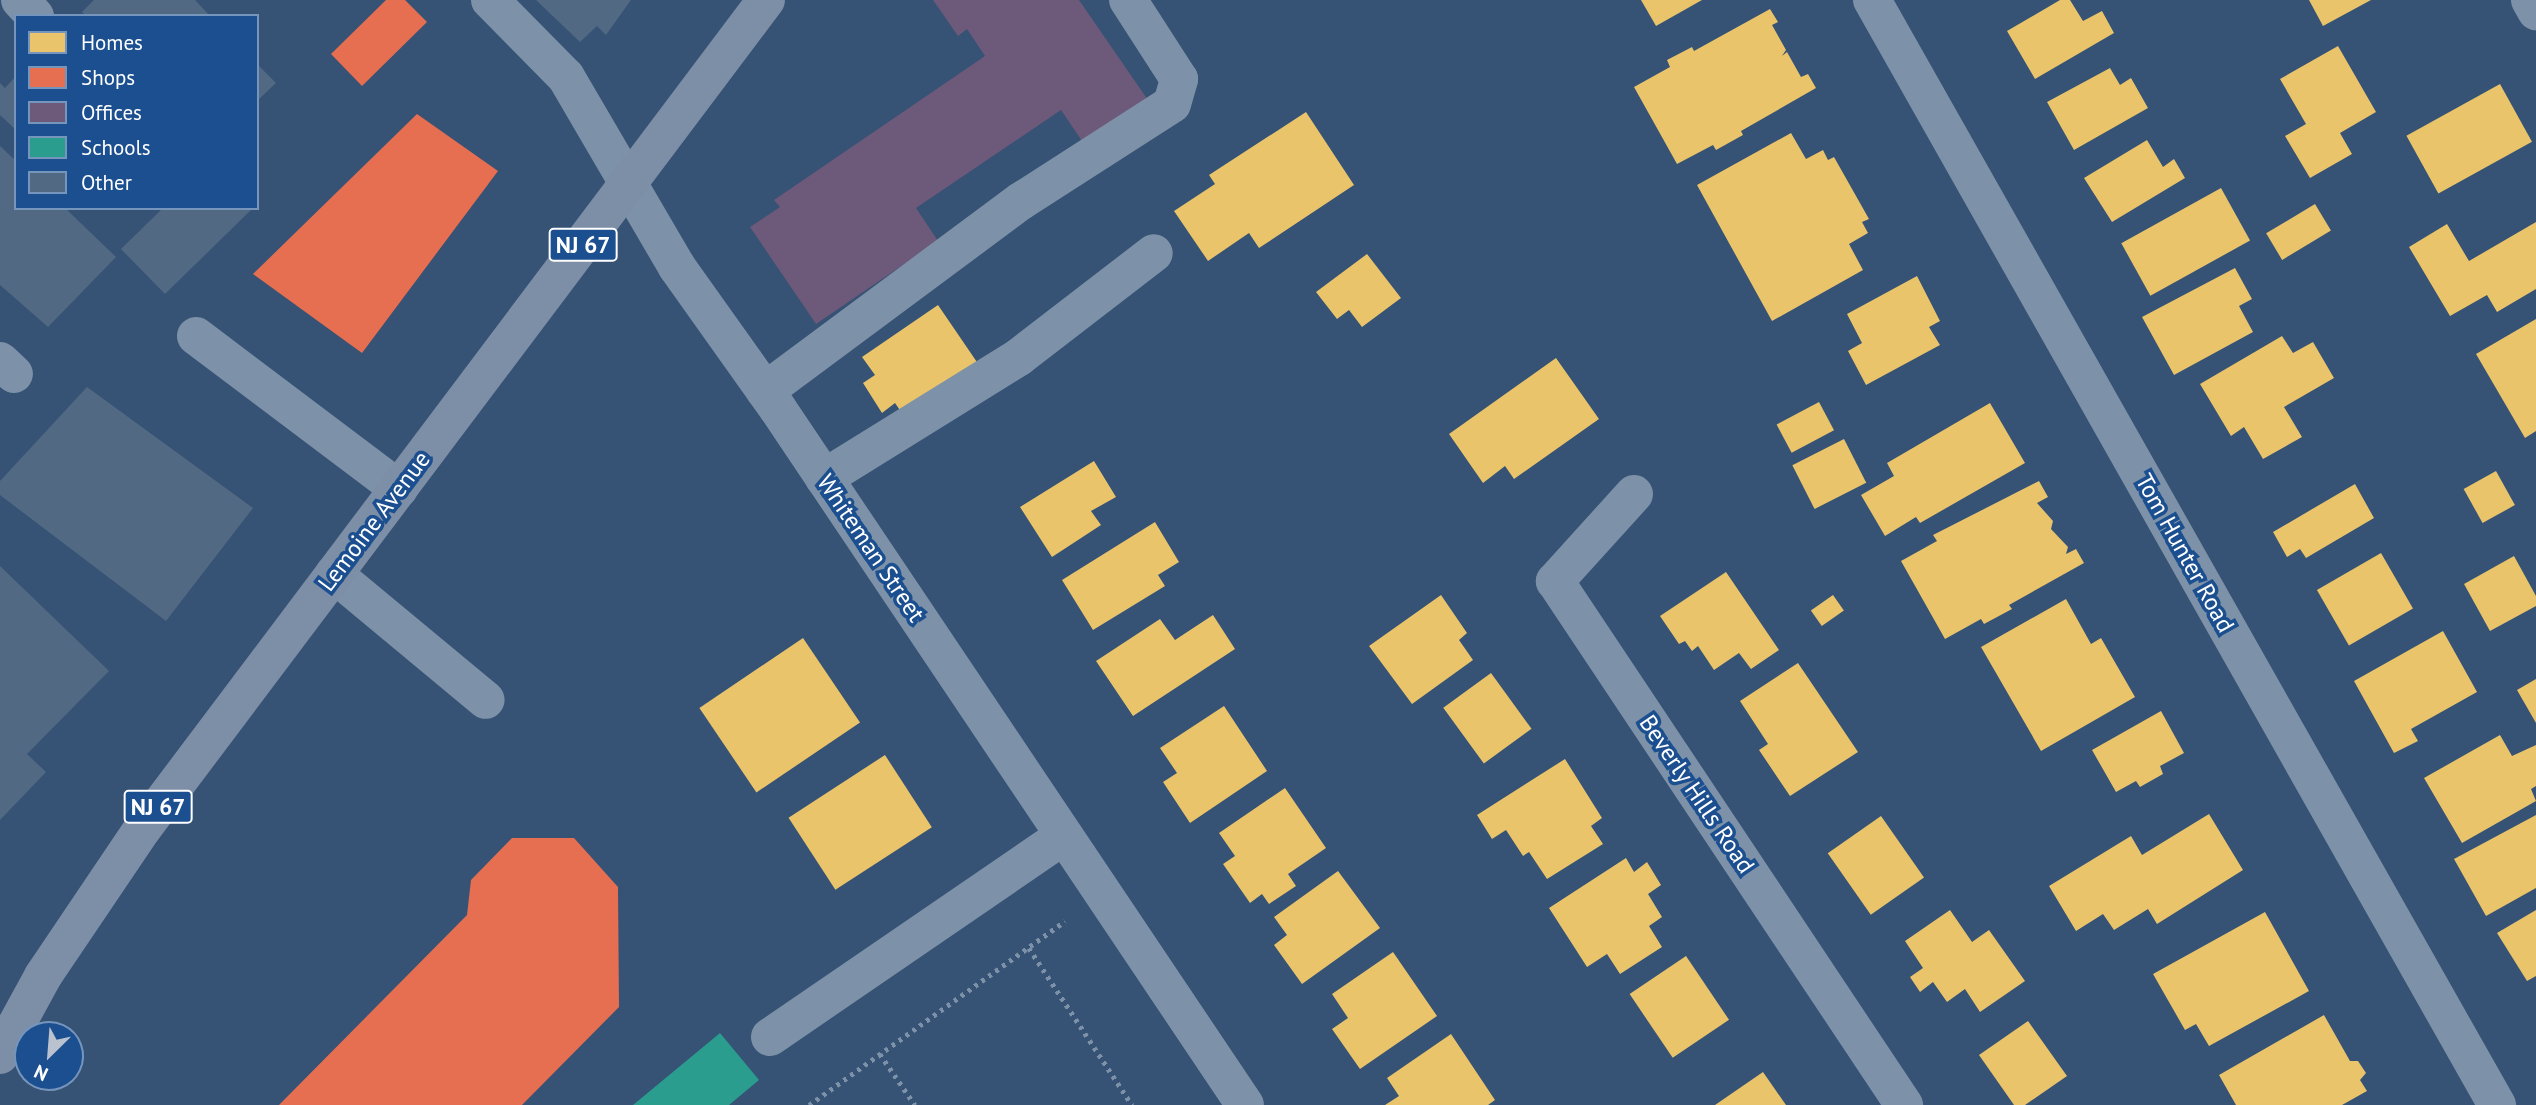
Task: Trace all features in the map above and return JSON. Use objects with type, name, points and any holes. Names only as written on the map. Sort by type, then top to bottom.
[{"type":"main road","name":"Lemoine Avenue","points":[[1,1052],[92,899],[766,0]]},
{"type":"street","points":[[20,0],[33,14]]},
{"type":"street","name":"Whiteman Street","points":[[489,0],[566,77],[677,267],[824,478],[1244,1105]]},
{"type":"street","points":[[765,391],[1021,201],[1172,104],[1179,79],[1128,0]]},
{"type":"street","name":"Tom Hunter Road","points":[[1872,0],[2497,1105]]},
{"type":"street","points":[[2530,0],[2536,10]]},
{"type":"street","points":[[824,478],[1019,357],[1154,253]]},
{"type":"street","points":[[196,336],[399,489]]},
{"type":"street","name":"Beverly Hills Road","points":[[1634,494],[1555,581],[1904,1105]]},
{"type":"street","points":[[334,574],[486,699]]},
{"type":"street","points":[[770,1037],[1064,836]]},
{"type":"path","points":[[809,1105],[1103,894]]},
{"type":"path","points":[[1028,947],[1132,1105]]},
{"type":"path","points":[[880,1054],[915,1105]]},
{"type":"building: Homes","points":[[1641,0],[1702,0],[1656,26]]},
{"type":"building: Homes","points":[[2060,0],[2070,0],[2083,21],[2102,11],[2114,33],[2035,79],[2007,31]]},
{"type":"building: Homes","points":[[2309,0],[2371,0],[2323,26]]},
{"type":"building: Homes","points":[[1770,9],[1778,22],[1772,25],[1786,50],[1782,56],[1787,52],[1801,77],[1808,74],[1816,88],[1741,131],[1743,135],[1716,150],[1713,145],[1677,164],[1634,87],[1670,67],[1667,60],[1692,47],[1694,51]]},
{"type":"building: Homes","points":[[2338,46],[2376,112],[2340,133],[2352,154],[2310,178],[2285,136],[2306,124],[2280,79]]},
{"type":"building: Homes","points":[[2110,68],[2120,85],[2131,78],[2148,108],[2074,150],[2047,102]]},
{"type":"building: Homes","points":[[2500,84],[2532,142],[2438,194],[2406,136]]},
{"type":"building: Homes","points":[[1306,112],[1354,185],[1259,248],[1249,233],[1208,261],[1174,211],[1215,184],[1209,175]]},
{"type":"building: Homes","points":[[1791,133],[1806,159],[1823,150],[1828,160],[1834,157],[1869,219],[1862,222],[1868,233],[1849,244],[1863,270],[1772,321],[1697,185]]},
{"type":"building: Homes","points":[[2147,140],[2163,167],[2174,159],[2185,178],[2112,222],[2084,178]]},
{"type":"building: Homes","points":[[2221,188],[2250,240],[2150,296],[2121,243]]},
{"type":"building: Homes","points":[[2315,204],[2331,231],[2282,260],[2266,233]]},
{"type":"building: Homes","points":[[2536,222],[2536,289],[2497,312],[2487,295],[2450,316],[2409,247],[2447,224],[2469,261]]},
{"type":"building: Homes","points":[[1367,254],[1401,298],[1362,327],[1349,310],[1337,319],[1316,292]]},
{"type":"building: Homes","points":[[2235,268],[2252,299],[2239,306],[2253,332],[2174,375],[2142,317]]},
{"type":"building: Homes","points":[[1917,276],[1940,321],[1929,327],[1940,345],[1866,385],[1848,351],[1862,343],[1847,314]]},
{"type":"building: Homes","points":[[938,305],[981,368],[906,419],[895,403],[882,413],[863,383],[875,375],[862,357]]},
{"type":"building: Homes","points":[[2536,319],[2536,431],[2525,438],[2476,354]]},
{"type":"building: Homes","points":[[2282,336],[2293,353],[2313,342],[2334,378],[2284,407],[2302,437],[2263,459],[2244,427],[2231,436],[2200,384]]},
{"type":"building: Homes","points":[[1556,358],[1599,419],[1514,479],[1505,466],[1483,483],[1449,434]]},
{"type":"building: Homes","points":[[1819,402],[1834,430],[1792,453],[1777,425]]},
{"type":"building: Homes","points":[[1990,403],[2025,463],[1920,523],[1916,517],[1885,536],[1861,495],[1894,476],[1887,463]]},
{"type":"building: Homes","points":[[1844,439],[1866,483],[1815,509],[1792,465]]},
{"type":"building: Homes","points":[[1094,461],[1116,497],[1091,511],[1101,525],[1052,557],[1020,507]]},
{"type":"building: Homes","points":[[2496,471],[2515,505],[2483,523],[2464,489]]},
{"type":"building: Homes","points":[[2039,481],[2048,497],[2037,503],[2053,521],[2051,529],[2068,547],[2066,554],[2076,549],[2084,563],[2009,605],[2012,609],[1984,624],[1981,619],[1945,639],[1901,561],[1937,541],[1933,535]]},
{"type":"building: Homes","points":[[2355,484],[2374,518],[2306,558],[2300,549],[2287,557],[2273,532]]},
{"type":"building: Homes","points":[[1155,522],[1179,562],[1158,575],[1165,586],[1093,630],[1062,580]]},
{"type":"building: Homes","points":[[2381,553],[2413,608],[2349,645],[2317,590]]},
{"type":"building: Homes","points":[[2514,556],[2536,596],[2536,606],[2490,631],[2464,584]]},
{"type":"building: Homes","points":[[1726,572],[1779,650],[1751,669],[1739,653],[1714,670],[1698,646],[1692,651],[1685,641],[1679,644],[1660,616]]},
{"type":"building: Homes","points":[[1441,595],[1467,633],[1459,640],[1473,660],[1412,704],[1369,646]]},
{"type":"building: Homes","points":[[1833,595],[1844,611],[1822,626],[1811,610]]},
{"type":"building: Homes","points":[[2066,599],[2091,644],[2101,638],[2135,697],[2041,751],[1981,647]]},
{"type":"building: Homes","points":[[1213,615],[1235,649],[1133,716],[1096,661],[1160,619],[1175,640]]},
{"type":"building: Homes","points":[[2443,631],[2477,692],[2411,729],[2418,741],[2394,753],[2354,681]]},
{"type":"building: Homes","points":[[803,638],[860,723],[756,792],[699,708]]},
{"type":"building: Homes","points":[[1798,663],[1858,752],[1790,796],[1759,750],[1768,744],[1740,701]]},
{"type":"building: Homes","points":[[1491,673],[1532,729],[1484,764],[1443,708]]},
{"type":"building: Homes","points":[[2536,679],[2536,723],[2517,690]]},
{"type":"building: Homes","points":[[1224,706],[1267,771],[1190,823],[1163,782],[1177,773],[1160,748]]},
{"type":"building: Homes","points":[[2161,711],[2184,753],[2160,766],[2163,774],[2140,787],[2136,781],[2116,792],[2092,750]]},
{"type":"building: Homes","points":[[2500,735],[2512,756],[2536,745],[2536,786],[2531,789],[2536,801],[2462,843],[2424,778]]},
{"type":"building: Homes","points":[[885,755],[932,827],[835,890],[789,818]]},
{"type":"building: Homes","points":[[1565,759],[1602,818],[1591,826],[1603,844],[1547,879],[1529,852],[1523,856],[1506,830],[1492,839],[1477,815]]},
{"type":"building: Homes","points":[[1285,788],[1326,848],[1288,874],[1296,886],[1269,904],[1262,894],[1250,903],[1223,864],[1235,856],[1219,833]]},
{"type":"building: Homes","points":[[2209,814],[2243,870],[2157,924],[2148,909],[2114,930],[2103,914],[2076,931],[2049,886],[2131,836],[2142,855]]},
{"type":"building: Homes","points":[[2536,815],[2536,888],[2486,916],[2454,859]]},
{"type":"building: Homes","points":[[1881,816],[1924,877],[1871,915],[1828,853]]},
{"type":"building: Homes","points":[[1626,858],[1634,872],[1647,862],[1661,885],[1648,894],[1662,917],[1649,926],[1662,947],[1620,974],[1607,954],[1587,967],[1549,908]]},
{"type":"building: Homes","points":[[1338,871],[1380,928],[1302,984],[1274,945],[1287,935],[1274,917]]},
{"type":"building: Homes","points":[[1950,910],[1972,942],[1989,930],[2025,981],[1980,1012],[1965,989],[1947,1002],[1933,982],[1920,992],[1910,977],[1923,968],[1905,941]]},
{"type":"building: Homes","points":[[2536,910],[2536,976],[2527,981],[2497,933]]},
{"type":"building: Homes","points":[[2265,912],[2309,991],[2209,1046],[2196,1024],[2185,1030],[2153,974]]},
{"type":"building: Homes","points":[[1393,952],[1437,1016],[1360,1069],[1332,1029],[1348,1018],[1332,994]]},
{"type":"building: Homes","points":[[1686,956],[1729,1020],[1673,1058],[1630,994]]},
{"type":"building: Homes","points":[[2324,1015],[2350,1061],[2358,1061],[2366,1073],[2360,1080],[2367,1091],[2342,1105],[2236,1105],[2219,1075]]},
{"type":"building: Homes","points":[[2028,1021],[2067,1076],[2025,1105],[2014,1105],[1979,1055]]},
{"type":"building: Homes","points":[[1451,1034],[1495,1100],[1488,1105],[1385,1105],[1399,1096],[1387,1078]]},
{"type":"building: Homes","points":[[1763,1072],[1786,1105],[1715,1105]]},
{"type":"building: Shops","points":[[386,0],[405,0],[427,22],[362,86],[331,54]]},
{"type":"building: Shops","points":[[417,114],[498,171],[362,353],[253,274]]},
{"type":"building: Shops","points":[[512,838],[574,838],[618,887],[619,1007],[522,1105],[279,1105],[467,915],[471,880]]},
{"type":"building: Offices","points":[[933,0],[1079,0],[1150,103],[1086,147],[1061,110],[916,208],[938,241],[816,324],[750,227],[780,207],[774,200],[985,56],[967,29],[958,36]]},
{"type":"building: Schools","points":[[720,1033],[759,1080],[729,1105],[633,1105]]},
{"type":"building: Other","points":[[94,0],[195,0],[208,14],[84,14],[82,12]]},
{"type":"building: Other","points":[[536,0],[631,0],[606,35],[597,26],[580,42]]},
{"type":"building: Other","points":[[259,66],[276,83],[259,99]]},
{"type":"building: Other","points":[[14,78],[14,128],[0,115],[0,83],[5,88]]},
{"type":"building: Other","points":[[0,146],[14,159],[14,210],[67,210],[116,257],[48,327],[0,285]]},
{"type":"building: Other","points":[[161,210],[251,210],[165,294],[121,249]]},
{"type":"building: Other","points":[[87,387],[253,508],[166,621],[0,495],[0,481]]},
{"type":"building: Other","points":[[0,566],[109,671],[27,754],[46,772],[0,820]]}]
